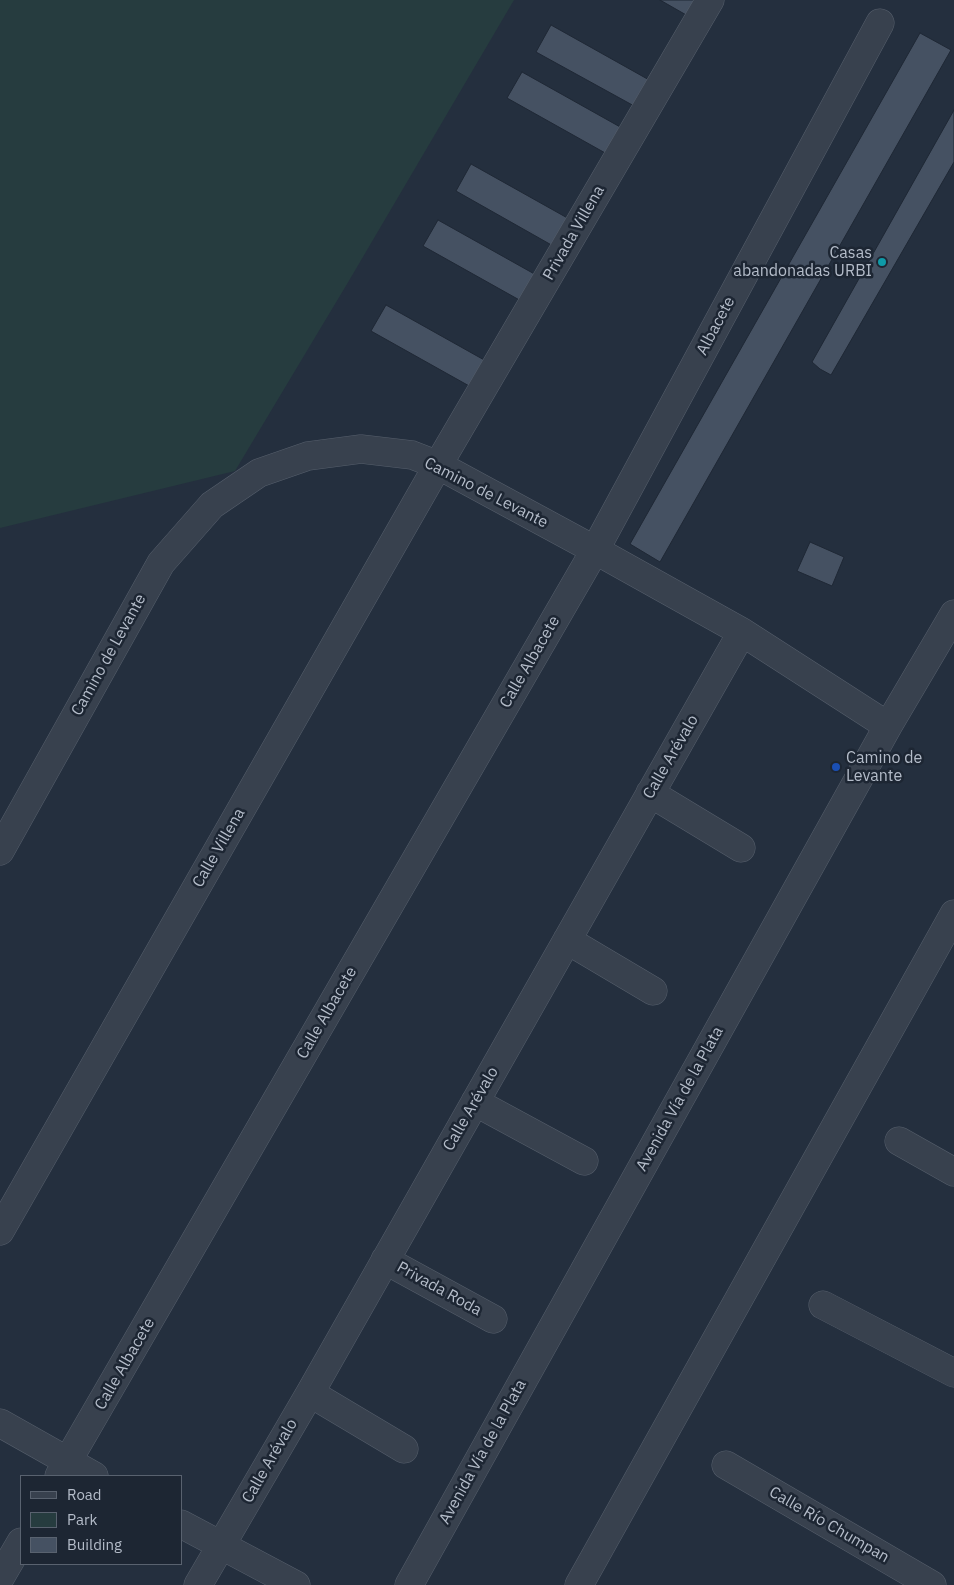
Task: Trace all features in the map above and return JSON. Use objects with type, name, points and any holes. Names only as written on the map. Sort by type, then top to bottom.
[{"type":"street","name":"Privada Villena","points":[[438,465],[710,0]]},
{"type":"street","name":"Albacete","points":[[595,550],[880,23]]},
{"type":"street","name":"Camino de Levante","points":[[0,851],[161,563],[212,506],[259,473],[308,456],[361,449],[412,456],[438,465],[742,632],[888,726]]},
{"type":"street","name":"Calle Villena","points":[[0,1231],[438,465]]},
{"type":"street","name":"Calle Albacete","points":[[64,1469],[595,550]]},
{"type":"street","name":"Avenida Vía de la Plata","points":[[409,1585],[888,726],[954,614]]},
{"type":"street","name":"Calle Arévalo","points":[[198,1585],[310,1392],[742,632]]},
{"type":"street","points":[[650,794],[741,848]]},
{"type":"street","points":[[579,1585],[954,914]]},
{"type":"street","points":[[567,940],[653,991]]},
{"type":"street","points":[[475,1102],[584,1161]]},
{"type":"street","points":[[899,1141],[954,1172]]},
{"type":"street","name":"Privada Roda","points":[[385,1260],[493,1319]]},
{"type":"street","points":[[823,1305],[954,1373]]},
{"type":"street","points":[[310,1392],[404,1448]]},
{"type":"street","points":[[0,1423],[64,1469],[90,1475]]},
{"type":"street","name":"Calle Río Chumpan","points":[[726,1465],[932,1585]]},
{"type":"street","points":[[182,1525],[296,1585]]},
{"type":"street","points":[[0,1578],[20,1544]]},
{"type":"green space","points":[[0,0],[514,0],[235,471],[0,528]]},
{"type":"building","points":[[660,0],[697,0],[688,16]]},
{"type":"building","points":[[551,25],[651,81],[636,107],[536,52]]},
{"type":"building","points":[[920,33],[951,50],[660,562],[630,544]]},
{"type":"building","points":[[522,72],[622,128],[607,154],[507,98]]},
{"type":"building","name":"Casas abandonadas URBI","points":[[954,110],[954,162],[831,375],[812,362]]},
{"type":"building","points":[[471,164],[571,220],[555,247],[456,191]]},
{"type":"building","points":[[438,220],[538,276],[523,302],[423,246]]},
{"type":"building","points":[[386,305],[486,361],[471,387],[371,331]]},
{"type":"building","points":[[810,542],[844,557],[832,586],[797,571]]},
{"type":"place","name":"Casas abandonadas URBI","points":[[882,262]]},
{"type":"place","name":"Camino de Levante","points":[[836,767]]}]
